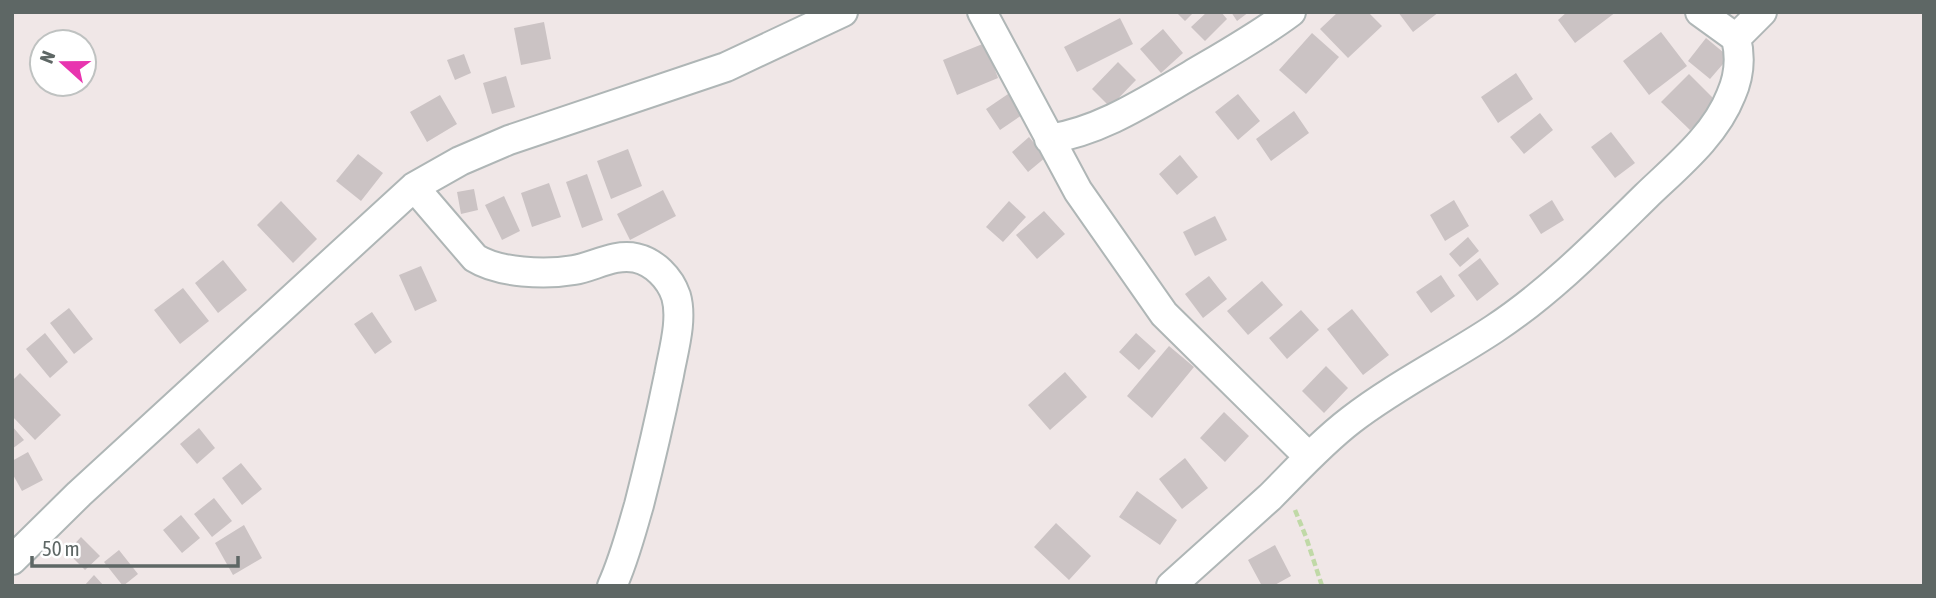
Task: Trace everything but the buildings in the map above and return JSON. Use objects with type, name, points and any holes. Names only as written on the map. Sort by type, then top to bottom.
[{"type":"street","points":[[12,560],[79,494],[414,187],[460,161],[509,140],[726,68],[843,12]]},
{"type":"street","points":[[982,12],[1078,191],[1164,314],[1309,457]]},
{"type":"street","points":[[1049,139],[1105,123],[1144,103],[1262,33],[1291,12]]},
{"type":"street","points":[[1171,586],[1352,419],[1494,329],[1531,302],[1694,149],[1731,97],[1740,55],[1737,38],[1700,12]]},
{"type":"street","points":[[1737,38],[1762,12]]},
{"type":"street","points":[[414,187],[475,258],[485,264],[510,271],[573,270],[624,257],[636,258],[653,264],[669,281],[677,297],[676,341],[657,436],[627,548],[612,586]]},
{"type":"path","points":[[1283,484],[1306,537],[1322,586]]}]
